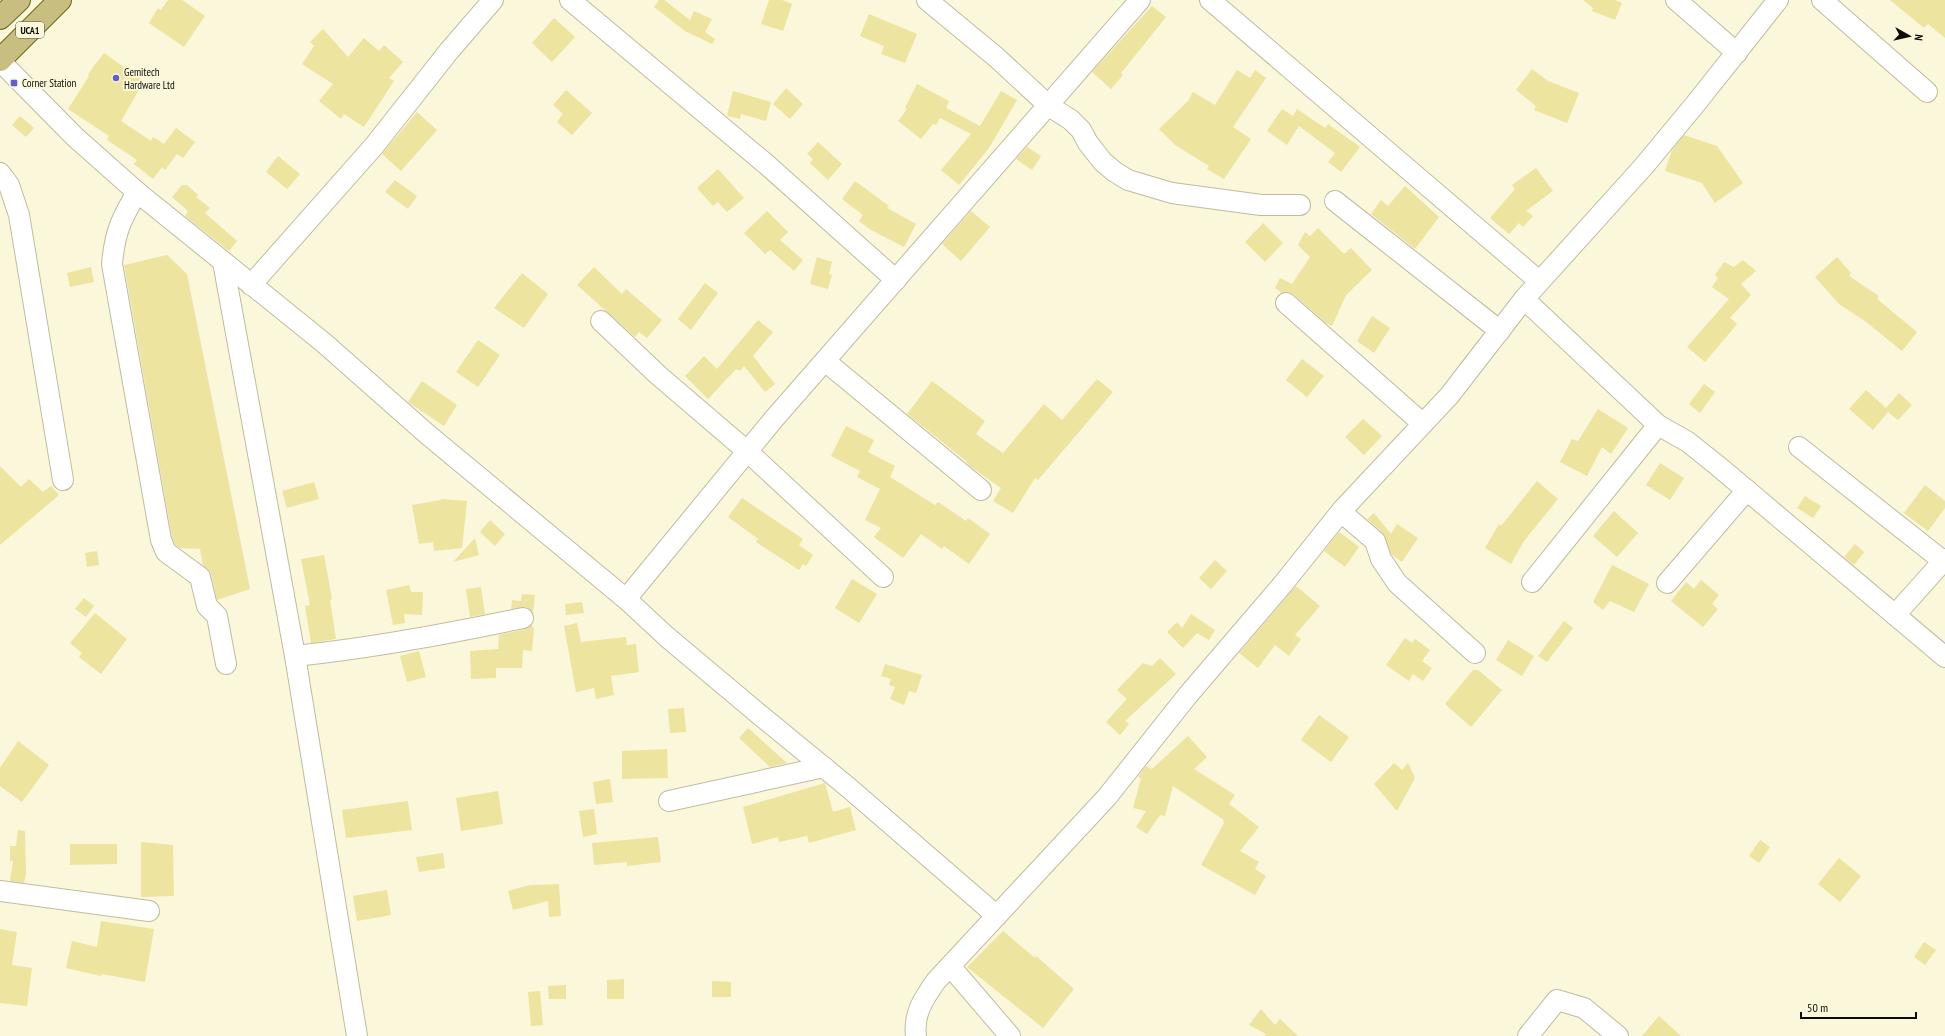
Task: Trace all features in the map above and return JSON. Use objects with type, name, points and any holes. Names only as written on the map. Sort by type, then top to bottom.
[{"type":"main road","name":"UCA1","points":[[0,18],[19,0]]},
{"type":"main road","name":"UCA1","points":[[0,60],[60,0]]},
{"type":"street","points":[[252,285],[374,146],[449,51],[493,0]]},
{"type":"street","points":[[570,0],[766,164],[896,280]]},
{"type":"street","points":[[927,0],[996,58],[1049,106],[1071,120],[1081,130],[1088,143],[1103,162],[1128,180],[1172,193],[1262,206],[1300,205]]},
{"type":"street","points":[[626,599],[826,361],[1140,0]]},
{"type":"street","points":[[1210,0],[1539,281]]},
{"type":"street","points":[[1676,0],[1737,53]]},
{"type":"street","points":[[916,1036],[914,1026],[916,1015],[926,995],[950,966],[1107,796],[1188,695],[1283,584],[1341,512],[1422,423],[1449,396],[1524,299],[1625,187],[1737,53],[1778,0]]},
{"type":"street","points":[[1822,0],[1927,92]]},
{"type":"street","points":[[0,60],[75,137],[137,192],[324,343],[427,434],[626,599],[692,658],[824,767],[997,916]]},
{"type":"street","points":[[0,173],[9,185],[19,215],[64,480]]},
{"type":"street","points":[[137,192],[119,224],[114,242],[112,264],[161,540],[166,552],[200,577],[207,606],[217,616],[226,664]]},
{"type":"street","points":[[1335,201],[1500,331]]},
{"type":"street","points":[[223,262],[295,656],[357,1036]]},
{"type":"street","points":[[1524,299],[1658,425],[1688,442],[1945,657]]},
{"type":"street","points":[[1286,303],[1422,423]]},
{"type":"street","points":[[601,321],[658,375],[748,452],[884,577]]},
{"type":"street","points":[[826,361],[981,490]]},
{"type":"street","points":[[1532,582],[1658,425]]},
{"type":"street","points":[[1799,447],[1944,560],[1895,615]]},
{"type":"street","points":[[1667,583],[1747,490]]},
{"type":"street","points":[[1341,512],[1375,541],[1381,559],[1397,584],[1475,653]]},
{"type":"street","points":[[295,656],[346,651],[438,636],[523,618]]},
{"type":"street","points":[[669,801],[824,767]]},
{"type":"street","points":[[0,891],[149,911]]},
{"type":"street","points":[[950,966],[1010,1036]]},
{"type":"street","points":[[1528,1036],[1556,1000],[1584,1008],[1618,1036]]},
{"type":"building","points":[[168,0],[182,0],[205,16],[184,47],[149,23],[158,8],[161,10]]},
{"type":"building","points":[[659,0],[664,0],[690,20],[694,11],[712,19],[705,32],[715,39],[712,44],[685,31],[654,7]]},
{"type":"building","points":[[769,0],[782,0],[792,4],[783,31],[761,24]]},
{"type":"building","points":[[1583,0],[1615,0],[1622,3],[1615,20],[1592,11],[1593,8]]},
{"type":"building","points":[[1890,0],[1945,0],[1945,38],[1928,24],[1924,28]]},
{"type":"building","points":[[1152,6],[1166,17],[1121,73],[1123,75],[1111,89],[1092,72]]},
{"type":"building","points":[[869,14],[917,34],[905,63],[881,54],[884,46],[860,36]]},
{"type":"building","points":[[554,18],[575,37],[552,62],[532,43]]},
{"type":"building","points":[[323,29],[348,57],[364,38],[379,51],[384,45],[403,62],[389,78],[394,81],[364,127],[344,114],[341,119],[319,101],[333,84],[302,64],[314,46],[310,42]]},
{"type":"building","points":[[104,53],[144,81],[121,121],[151,141],[153,137],[164,144],[176,128],[195,142],[183,158],[177,154],[165,170],[162,167],[153,179],[134,164],[137,160],[107,140],[109,136],[68,109],[93,67]]},
{"type":"building","points":[[1532,69],[1548,81],[1579,93],[1567,123],[1534,110],[1536,106],[1516,90]]},
{"type":"building","points":[[1237,70],[1250,78],[1255,70],[1266,78],[1233,127],[1251,139],[1224,179],[1207,169],[1209,166],[1175,145],[1159,129],[1188,101],[1193,92],[1215,105]]},
{"type":"building","points":[[917,84],[949,101],[946,108],[980,126],[1001,91],[1017,100],[989,148],[959,185],[941,170],[971,134],[940,118],[936,125],[933,124],[921,139],[898,121],[907,109],[905,108]]},
{"type":"building","points":[[786,88],[803,104],[790,119],[773,104]]},
{"type":"building","points":[[566,90],[592,113],[572,135],[557,122],[563,114],[553,105]]},
{"type":"building","points":[[733,91],[771,102],[766,121],[741,114],[740,119],[727,116]]},
{"type":"building","points":[[1282,109],[1293,116],[1297,109],[1325,128],[1328,124],[1360,147],[1341,172],[1328,162],[1335,153],[1299,126],[1287,145],[1267,131]]},
{"type":"building","points":[[417,112],[437,130],[401,171],[382,154]]},
{"type":"building","points":[[20,116],[34,128],[26,137],[12,125]]},
{"type":"building","points":[[1684,135],[1717,146],[1743,183],[1715,203],[1702,183],[1665,171],[1672,150]]},
{"type":"building","points":[[818,142],[842,164],[828,180],[810,163],[813,159],[807,154]]},
{"type":"building","points":[[1027,147],[1041,156],[1032,170],[1016,159]]},
{"type":"building","points":[[278,156],[300,174],[287,189],[266,172]]},
{"type":"building","points":[[1536,168],[1553,191],[1526,211],[1533,216],[1523,227],[1519,223],[1509,234],[1490,218],[1515,189],[1512,185]]},
{"type":"building","points":[[718,169],[744,198],[727,212],[718,202],[713,206],[697,188]]},
{"type":"building","points":[[395,180],[417,196],[408,209],[385,192]]},
{"type":"building","points":[[855,181],[889,206],[887,208],[916,224],[904,247],[871,230],[859,221],[863,215],[842,199]]},
{"type":"building","points":[[182,185],[187,185],[198,195],[196,197],[210,208],[205,213],[237,241],[229,251],[185,216],[188,211],[172,197]]},
{"type":"building","points":[[1405,186],[1439,217],[1415,249],[1371,214],[1381,200],[1388,206]]},
{"type":"building","points":[[767,211],[788,232],[780,240],[803,260],[794,271],[770,250],[765,254],[744,233]]},
{"type":"building","points":[[971,211],[990,227],[961,261],[942,244]]},
{"type":"building","points":[[1263,223],[1283,243],[1265,262],[1245,242]]},
{"type":"building","points":[[1318,228],[1344,254],[1351,248],[1372,270],[1346,295],[1332,326],[1326,323],[1293,294],[1288,292],[1282,293],[1275,288],[1280,278],[1292,284],[1310,257],[1298,245],[1305,232],[1310,236]]},
{"type":"building","points":[[167,255],[187,274],[250,589],[217,600],[211,574],[203,565],[200,549],[180,548],[175,545],[172,537],[124,265]]},
{"type":"building","points":[[817,257],[832,262],[829,274],[832,275],[828,289],[810,284]]},
{"type":"building","points":[[1837,257],[1851,273],[1849,276],[1879,296],[1877,299],[1917,332],[1902,351],[1865,321],[1839,304],[1815,277]]},
{"type":"building","points":[[1743,260],[1756,271],[1741,284],[1751,295],[1730,318],[1737,324],[1705,362],[1687,347],[1729,299],[1712,287],[1718,278],[1715,275],[1724,262],[1734,267]]},
{"type":"building","points":[[91,267],[94,282],[70,287],[67,273]]},
{"type":"building","points":[[594,267],[622,294],[626,289],[662,320],[647,338],[639,332],[635,337],[577,285]]},
{"type":"building","points":[[522,273],[548,294],[524,328],[494,308]]},
{"type":"building","points":[[705,283],[718,293],[691,330],[678,319]]},
{"type":"building","points":[[1372,316],[1390,328],[1374,353],[1357,341]]},
{"type":"building","points":[[758,320],[773,332],[753,356],[775,384],[765,392],[744,366],[740,371],[736,369],[708,399],[685,376],[704,356],[717,369]]},
{"type":"building","points":[[478,340],[500,355],[478,387],[456,372]]},
{"type":"building","points":[[1302,359],[1324,376],[1307,397],[1286,380]]},
{"type":"building","points":[[1097,379],[1113,392],[1038,480],[1035,478],[1013,513],[993,501],[1001,488],[971,467],[966,461],[907,414],[932,381],[985,421],[976,434],[1003,453],[1044,404],[1062,420]]},
{"type":"building","points":[[422,381],[457,405],[444,426],[408,402]]},
{"type":"building","points":[[1704,384],[1715,392],[1700,413],[1689,404]]},
{"type":"building","points":[[1866,390],[1886,408],[1899,393],[1912,405],[1898,420],[1888,412],[1873,430],[1849,409]]},
{"type":"building","points":[[1598,409],[1628,428],[1611,454],[1602,447],[1587,476],[1560,462],[1572,439],[1578,441]]},
{"type":"building","points":[[1363,419],[1382,436],[1364,455],[1345,437]]},
{"type":"building","points":[[846,426],[874,440],[868,452],[895,466],[890,477],[935,505],[938,502],[966,521],[968,518],[990,534],[969,564],[944,546],[942,549],[921,534],[903,558],[874,537],[881,528],[865,520],[880,489],[857,477],[860,471],[831,456]]},
{"type":"building","points":[[1660,463],[1684,478],[1670,500],[1646,485]]},
{"type":"building","points":[[0,466],[21,487],[29,479],[43,492],[51,486],[59,495],[0,545]]},
{"type":"building","points":[[1537,481],[1558,499],[1524,541],[1511,564],[1485,548],[1499,524],[1501,526]]},
{"type":"building","points":[[314,482],[319,499],[287,508],[282,491]]},
{"type":"building","points":[[1925,485],[1945,501],[1945,508],[1928,531],[1904,513]]},
{"type":"building","points":[[1805,496],[1821,506],[1813,518],[1797,508]]},
{"type":"building","points":[[742,498],[803,539],[799,545],[813,555],[806,566],[803,564],[799,570],[756,542],[758,539],[728,517]]},
{"type":"building","points":[[441,499],[467,501],[462,548],[434,551],[433,542],[419,544],[412,505]]},
{"type":"building","points":[[1614,511],[1638,533],[1617,557],[1593,536]]},
{"type":"building","points":[[1374,513],[1391,534],[1397,524],[1418,538],[1402,562],[1391,554],[1383,533],[1367,519]]},
{"type":"building","points":[[490,520],[505,534],[495,546],[480,532]]},
{"type":"building","points":[[1339,532],[1359,547],[1345,567],[1324,551]]},
{"type":"building","points":[[475,538],[479,555],[453,562]]},
{"type":"building","points":[[1855,544],[1864,552],[1854,565],[1844,557]]},
{"type":"building","points":[[97,551],[99,565],[87,567],[85,553]]},
{"type":"building","points":[[324,555],[332,599],[330,600],[336,639],[311,643],[305,606],[310,605],[301,559]]},
{"type":"building","points":[[1215,560],[1227,571],[1211,589],[1199,578]]},
{"type":"building","points":[[1612,565],[1649,584],[1634,612],[1610,601],[1603,610],[1593,602]]},
{"type":"building","points":[[852,579],[877,594],[859,623],[835,608]]},
{"type":"building","points":[[1701,580],[1719,595],[1712,604],[1718,609],[1703,627],[1671,601],[1686,582],[1694,589]]},
{"type":"building","points":[[409,585],[411,592],[423,592],[422,615],[404,614],[405,623],[393,625],[386,590]]},
{"type":"building","points":[[1296,586],[1320,606],[1295,635],[1301,639],[1289,656],[1275,645],[1258,668],[1239,653]]},
{"type":"building","points":[[481,587],[485,614],[470,617],[466,589]]},
{"type":"building","points":[[522,594],[535,595],[533,613],[526,607],[511,609],[512,600],[521,601]]},
{"type":"building","points":[[84,598],[94,606],[86,617],[75,609]]},
{"type":"building","points":[[582,602],[584,613],[566,615],[565,604]]},
{"type":"building","points":[[95,613],[127,639],[101,674],[79,657],[82,653],[70,643]]},
{"type":"building","points":[[1191,614],[1215,630],[1209,640],[1197,633],[1183,648],[1167,632],[1177,622],[1182,628]]},
{"type":"building","points":[[1564,621],[1573,628],[1547,662],[1538,656]]},
{"type":"building","points":[[577,623],[581,642],[626,637],[627,645],[636,644],[639,672],[611,676],[614,695],[596,699],[594,688],[576,692],[564,626]]},
{"type":"building","points":[[532,624],[532,627],[534,628],[532,651],[523,650],[522,668],[496,668],[496,678],[471,679],[470,651],[498,649],[499,635],[525,629]]},
{"type":"building","points":[[1405,638],[1412,643],[1415,639],[1430,650],[1422,661],[1432,668],[1423,681],[1413,674],[1409,681],[1386,665]]},
{"type":"building","points":[[1508,640],[1534,656],[1522,676],[1496,660]]},
{"type":"building","points":[[419,651],[426,677],[407,682],[400,656]]},
{"type":"building","points":[[1160,658],[1176,674],[1125,721],[1129,724],[1120,735],[1106,722],[1127,699],[1117,690],[1143,663],[1152,666]]},
{"type":"building","points":[[885,664],[922,675],[916,693],[909,691],[904,705],[890,699],[895,687],[889,685],[891,679],[881,676]]},
{"type":"building","points":[[1473,670],[1478,670],[1502,690],[1471,727],[1445,704]]},
{"type":"building","points":[[684,708],[686,732],[670,733],[668,709]]},
{"type":"building","points":[[1319,715],[1349,737],[1331,762],[1301,740]]},
{"type":"building","points":[[748,728],[787,763],[770,767],[739,738]]},
{"type":"building","points":[[1188,736],[1207,757],[1194,769],[1235,795],[1229,804],[1259,827],[1240,851],[1259,862],[1255,869],[1266,876],[1255,895],[1201,865],[1224,823],[1224,820],[1173,786],[1165,816],[1160,815],[1147,834],[1136,827],[1146,811],[1133,808],[1141,778],[1138,777],[1146,766],[1152,769]]},
{"type":"building","points":[[18,741],[49,765],[22,802],[0,786],[0,768]]},
{"type":"building","points":[[667,749],[668,778],[622,779],[622,751]]},
{"type":"building","points":[[1394,763],[1402,770],[1408,763],[1415,778],[1397,811],[1374,784]]},
{"type":"building","points":[[610,779],[613,802],[596,804],[593,782]]},
{"type":"building","points":[[825,783],[833,812],[850,807],[856,830],[809,843],[807,836],[779,842],[778,837],[752,844],[743,807]]},
{"type":"building","points":[[498,791],[503,824],[461,831],[456,798]]},
{"type":"building","points":[[408,801],[412,830],[346,838],[342,810]]},
{"type":"building","points":[[594,809],[597,834],[583,837],[579,811]]},
{"type":"building","points":[[18,830],[25,831],[26,873],[24,883],[10,881],[13,861],[10,861],[10,846],[16,846]]},
{"type":"building","points":[[658,837],[661,862],[627,866],[627,862],[594,865],[592,843]]},
{"type":"building","points":[[1760,840],[1770,847],[1759,863],[1749,856]]},
{"type":"building","points":[[141,842],[173,845],[174,896],[141,897]]},
{"type":"building","points":[[70,844],[117,844],[117,864],[70,865]]},
{"type":"building","points":[[443,853],[445,868],[419,872],[416,857]]},
{"type":"building","points":[[1839,858],[1861,876],[1840,902],[1818,884]]},
{"type":"building","points":[[559,884],[561,916],[549,917],[548,901],[513,910],[508,891],[530,885]]},
{"type":"building","points":[[387,890],[391,915],[357,921],[353,896]]},
{"type":"building","points":[[101,921],[154,929],[145,982],[102,974],[101,976],[66,968],[72,941],[97,947]]},
{"type":"building","points":[[0,929],[17,932],[12,965],[32,968],[27,1006],[0,1003]]},
{"type":"building","points":[[1003,931],[1035,958],[1036,956],[1074,989],[1043,1028],[967,967]]},
{"type":"building","points":[[1924,942],[1936,950],[1925,965],[1914,957]]},
{"type":"building","points":[[624,979],[624,999],[607,999],[607,980]]},
{"type":"building","points":[[712,981],[731,982],[731,997],[712,997]]},
{"type":"building","points":[[566,985],[566,999],[549,999],[548,986]]},
{"type":"building","points":[[540,991],[543,1025],[531,1026],[528,992]]},
{"type":"building","points":[[1261,1009],[1275,1025],[1280,1019],[1298,1036],[1264,1036],[1266,1034],[1249,1025]]},
{"type":"building","points":[[1659,1016],[1681,1036],[1642,1036]]},
{"type":"place","name":"Gemitech Hardware Ltd","points":[[116,78]]},
{"type":"place","name":"Corner Station","points":[[14,83]]}]
